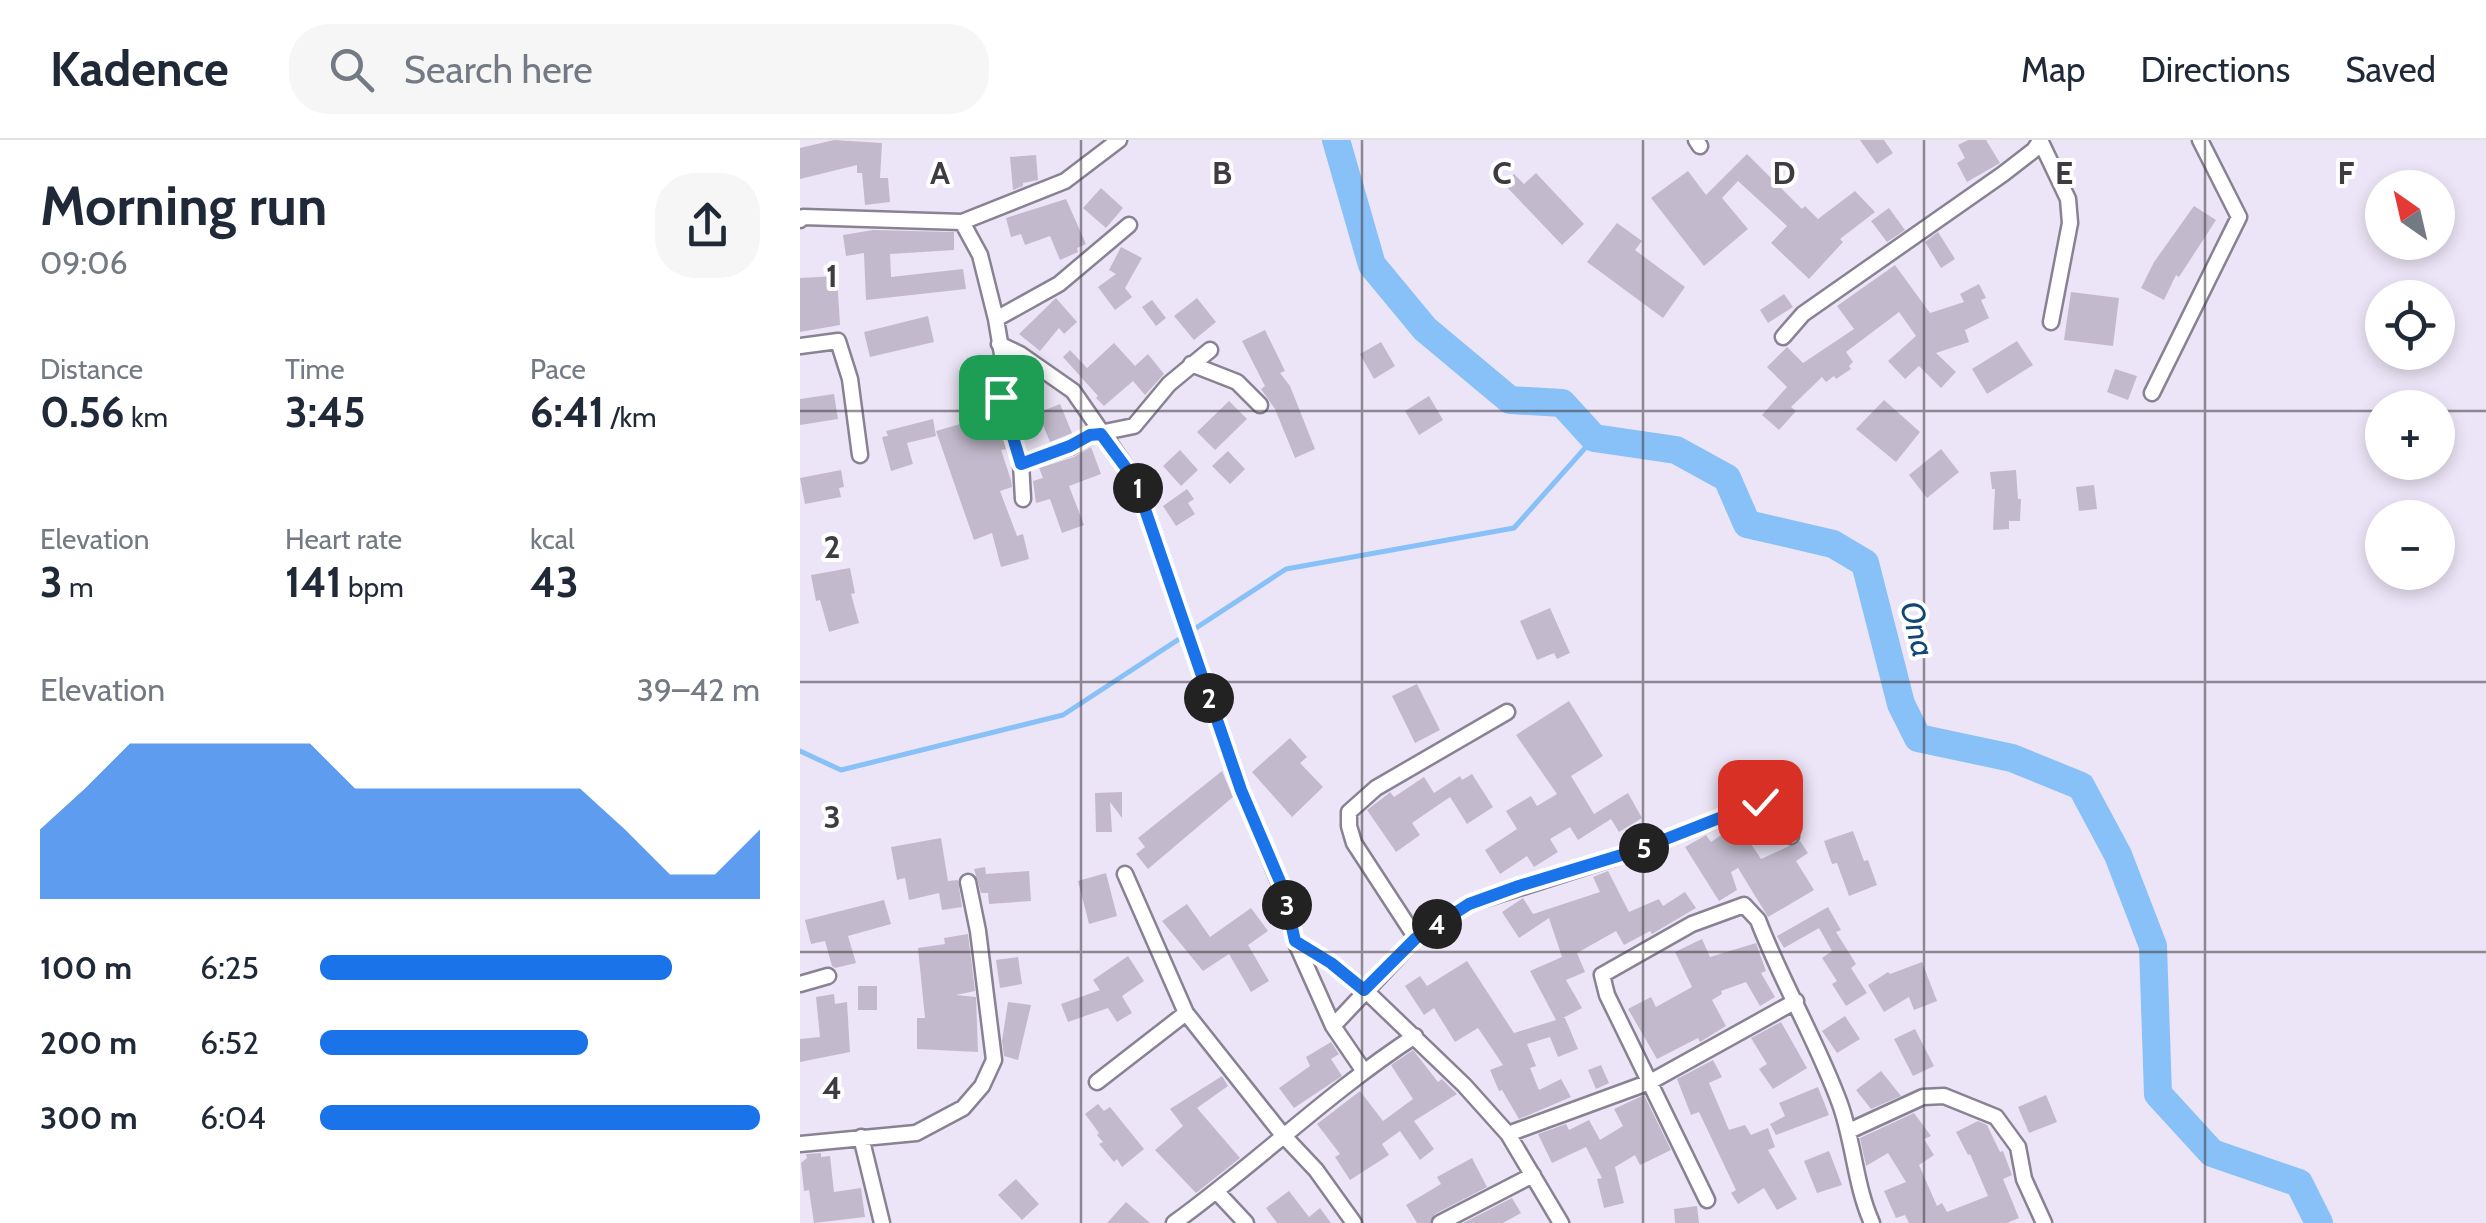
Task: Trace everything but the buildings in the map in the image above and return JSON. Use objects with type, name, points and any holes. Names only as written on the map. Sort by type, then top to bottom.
[{"type":"street","points":[[801,217],[962,222],[1065,181],[1119,140]]},
{"type":"street","points":[[2152,393],[2239,216],[2200,140]]},
{"type":"street","points":[[2040,141],[2068,198],[2070,224],[2051,322]]},
{"type":"street","points":[[1784,337],[1803,314],[2003,174],[2040,141]]},
{"type":"street","points":[[962,222],[980,255],[996,319],[1006,378],[1001,397],[1021,464],[1023,499]]},
{"type":"street","points":[[996,319],[1059,284],[1129,224]]},
{"type":"street","points":[[800,346],[838,341],[850,379],[860,455]]},
{"type":"street","points":[[999,344],[1020,354],[1073,392],[1135,480],[1241,790],[1284,891],[1295,941],[1333,1026],[1364,1070]]},
{"type":"street","points":[[1021,464],[1090,435],[1134,426],[1169,384],[1210,350]]},
{"type":"street","points":[[1191,364],[1236,382],[1260,405]]},
{"type":"street","points":[[1416,938],[1354,842],[1350,812],[1376,788],[1507,712]]},
{"type":"street","points":[[1333,1026],[1416,938],[1469,904],[1638,850],[1760,802],[1787,824],[1791,836]]},
{"type":"street","points":[[1126,874],[1186,1014],[1282,1134],[1316,1170],[1354,1223]]},
{"type":"street","points":[[800,1144],[916,1133],[963,1108],[982,1086],[994,1060],[968,882]]},
{"type":"street","points":[[1707,1200],[1607,994],[1602,975],[1692,924],[1744,905],[1758,920],[1849,1131],[1858,1188],[1869,1222]]},
{"type":"street","points":[[1295,941],[1331,963],[1415,1036],[1508,1134],[1561,1223]]},
{"type":"street","points":[[800,984],[828,976]]},
{"type":"street","points":[[1508,1134],[1650,1082],[1796,1002]]},
{"type":"street","points":[[1098,1082],[1186,1014]]},
{"type":"street","points":[[1174,1223],[1218,1192],[1282,1134],[1364,1070],[1415,1036]]},
{"type":"street","points":[[1849,1131],[1922,1096],[1944,1096],[1996,1116],[2018,1148],[2024,1179],[2044,1223]]},
{"type":"street","points":[[860,1137],[882,1223]]},
{"type":"street","points":[[1440,1223],[1533,1175]]},
{"type":"street","points":[[1218,1192],[1246,1223]]},
{"type":"waterway","name":"Ona","points":[[1336,140],[1372,265],[1425,329],[1510,400],[1562,403],[1594,438],[1676,450],[1727,478],[1747,524],[1833,544],[1865,563],[1901,704],[1918,738],[2012,758],[2081,786],[2118,855],[2153,946],[2158,1094],[2212,1153],[2299,1183],[2319,1223]]},
{"type":"waterway","points":[[800,751],[841,770],[1063,715],[1286,569],[1514,528],[1594,438]]},
{"type":"route","points":[[1001,397],[1021,464],[1101,434],[1135,480],[1241,790],[1284,891],[1295,941],[1364,990],[1416,938],[1469,904],[1638,850],[1760,802]]}]
